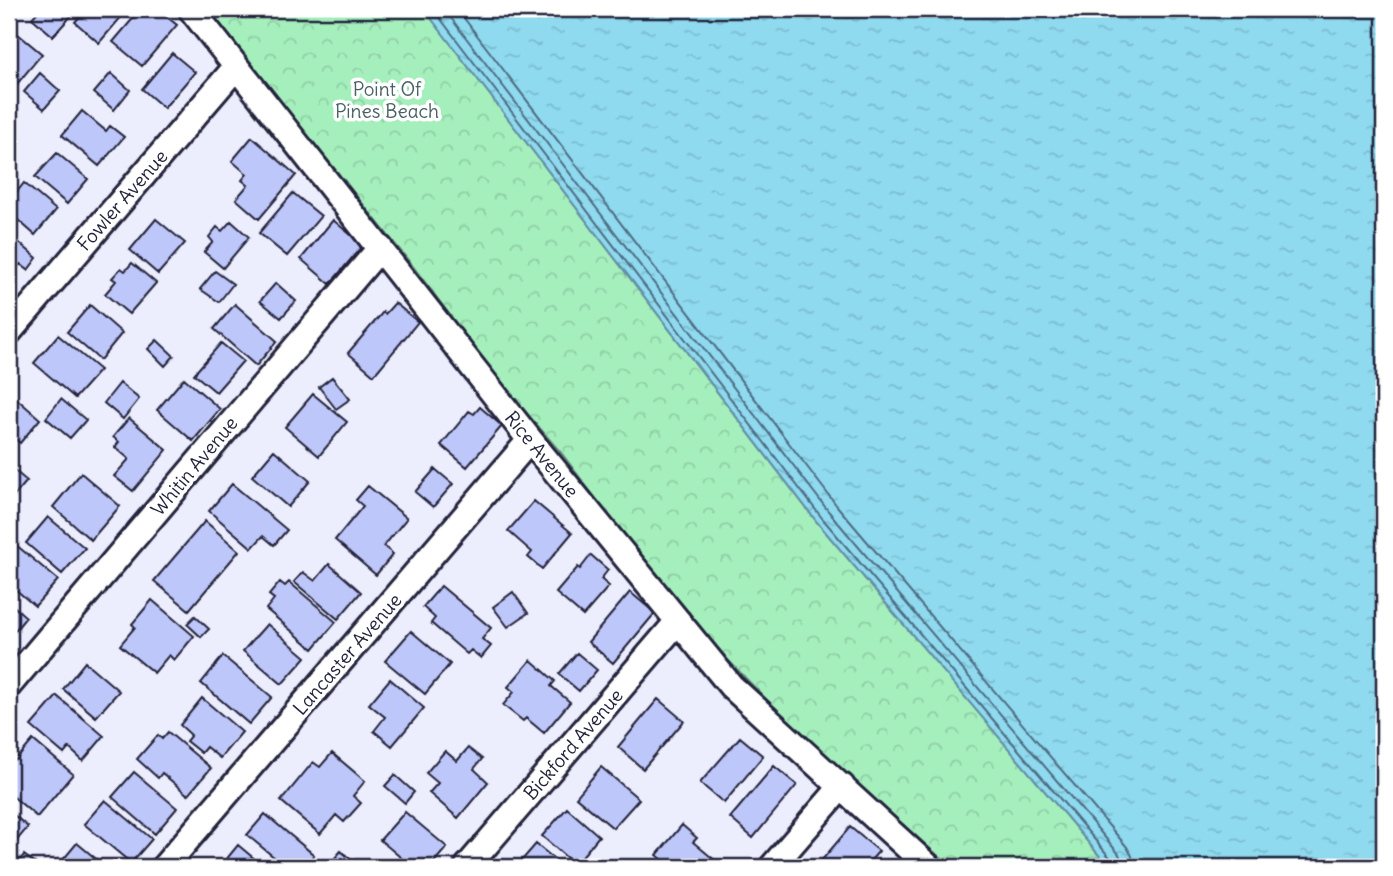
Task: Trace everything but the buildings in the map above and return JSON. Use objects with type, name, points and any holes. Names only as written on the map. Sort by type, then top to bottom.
[{"type":"street","name":"Rice Avenue","points":[[191,9],[530,440],[731,686],[929,867]]},
{"type":"street","name":"Fowler Avenue","points":[[9,332],[236,67]]},
{"type":"street","name":"Whitin Avenue","points":[[9,685],[380,248]]},
{"type":"street","name":"Lancaster Avenue","points":[[164,867],[530,440]]},
{"type":"street","name":"Bickford Avenue","points":[[467,867],[678,621]]},
{"type":"street","points":[[772,867],[842,786]]},
{"type":"green space","name":"Point Of Pines Beach","points":[[206,9],[424,9],[817,522],[1109,867],[951,867],[797,731],[728,660],[643,561],[562,454],[506,389],[412,265]]},
{"type":"water","points":[[424,9],[1384,9],[1384,867],[1109,867],[817,522]]}]
